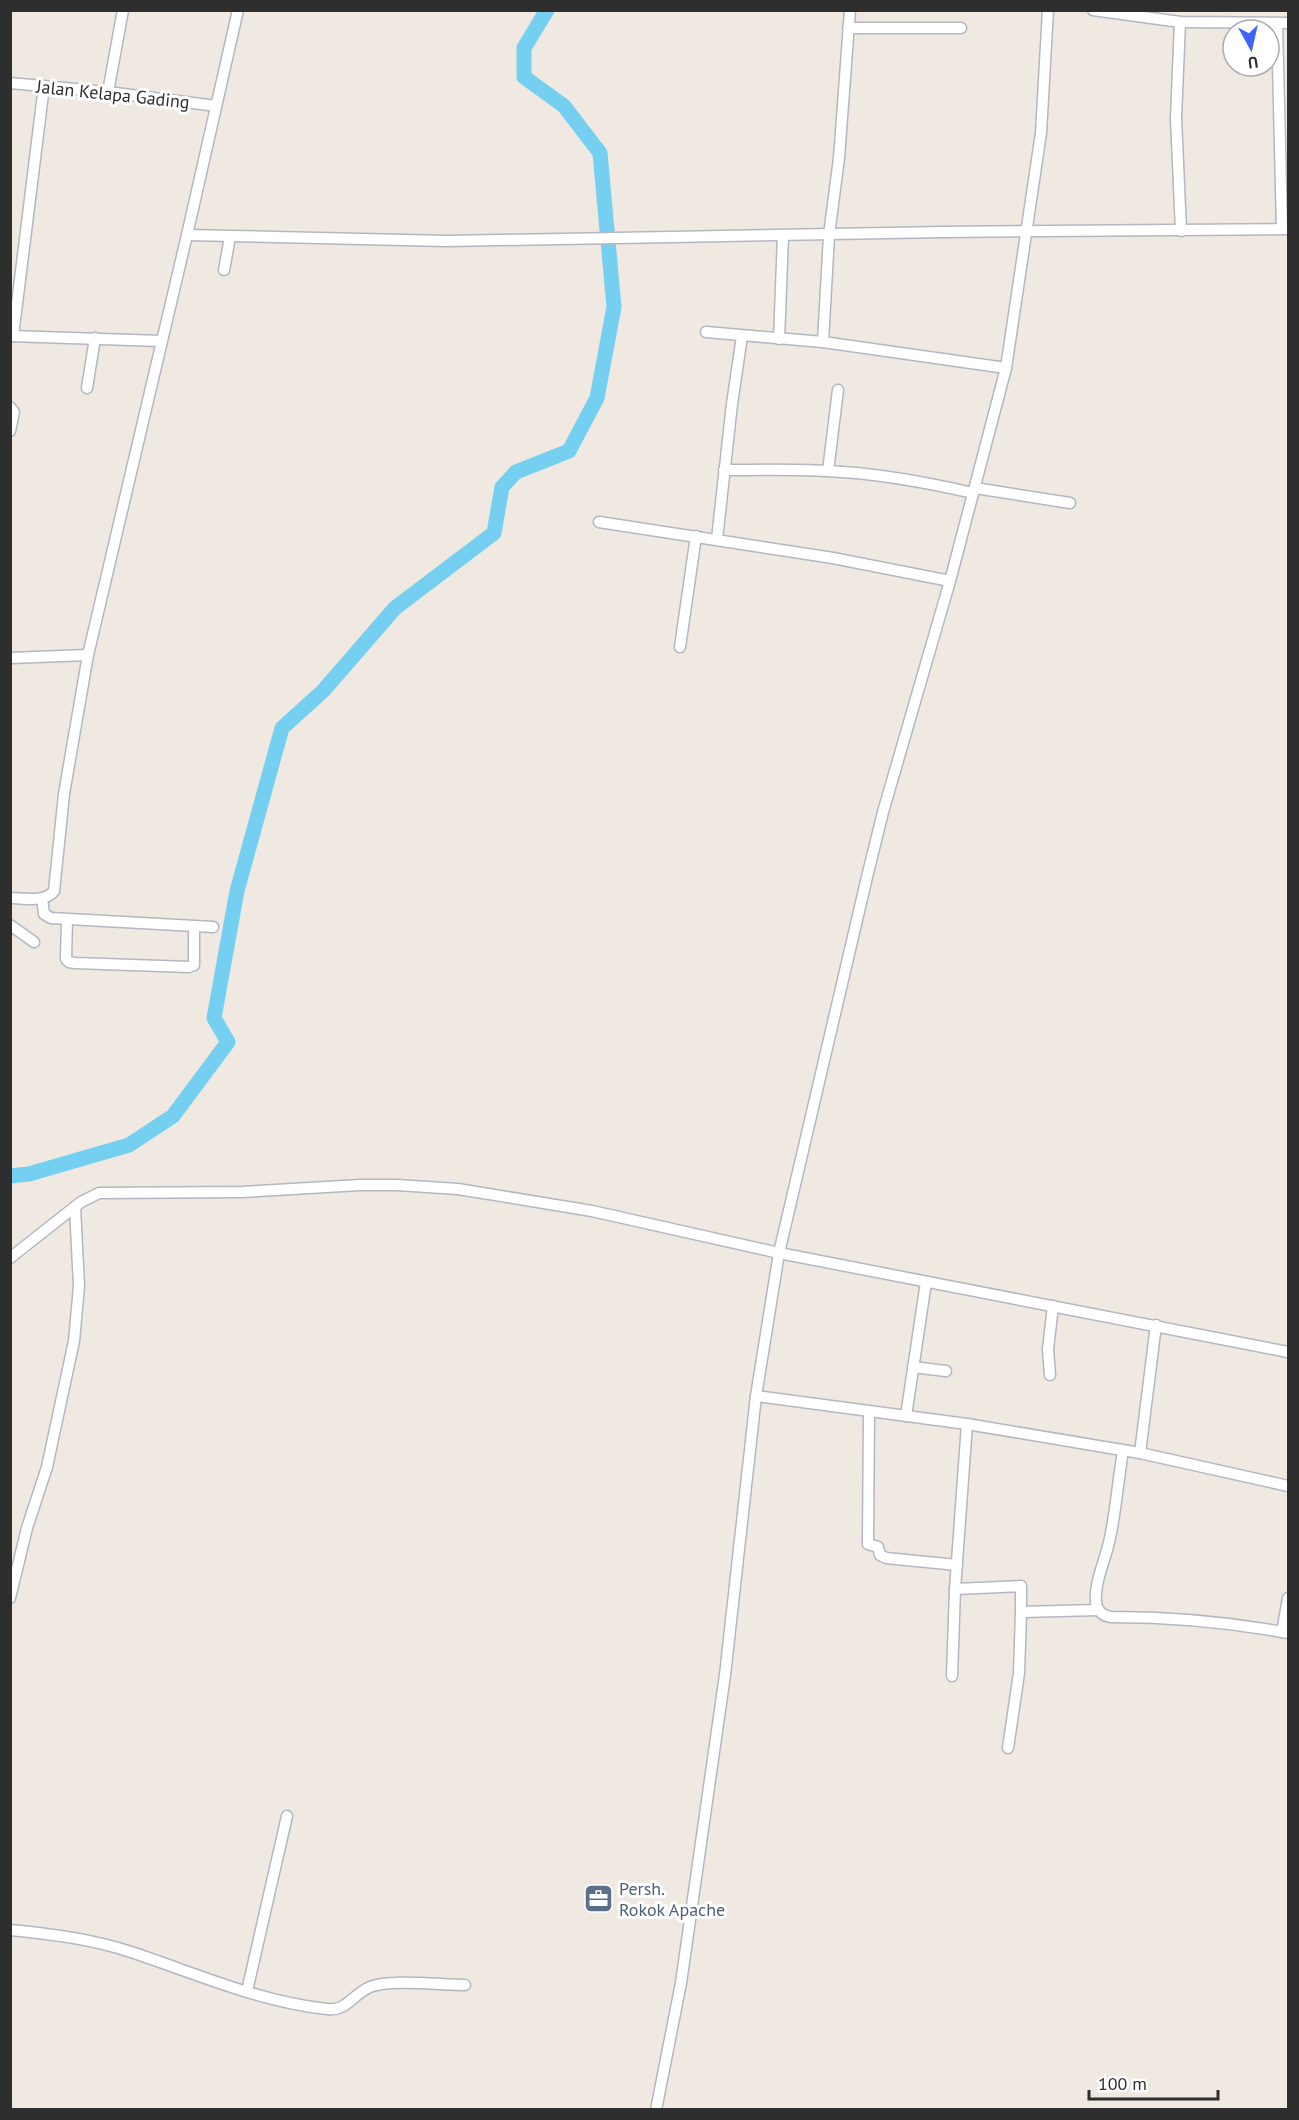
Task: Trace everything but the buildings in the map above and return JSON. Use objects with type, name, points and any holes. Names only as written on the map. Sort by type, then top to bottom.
[{"type":"street","points":[[108,92],[123,10]]},
{"type":"street","points":[[10,898],[42,898],[48,897],[54,891],[64,794],[88,655],[238,10]]},
{"type":"street","points":[[823,342],[829,235],[839,158],[850,10]]},
{"type":"street","points":[[656,2109],[681,1983],[725,1675],[756,1396],[779,1253],[886,801],[950,581],[1006,368],[1041,133],[1048,10]]},
{"type":"street","points":[[187,235],[447,241],[1285,229],[1283,23],[1180,22],[1093,10]]},
{"type":"street","points":[[1180,22],[1176,118],[1181,231]]},
{"type":"street","points":[[849,28],[961,28]]},
{"type":"street","name":"Jalan Kelapa Gading","points":[[10,83],[108,92],[216,106]]},
{"type":"street","points":[[44,86],[12,336],[161,341]]},
{"type":"street","points":[[779,339],[783,236]]},
{"type":"street","points":[[224,270],[230,237]]},
{"type":"street","points":[[706,332],[823,342],[1006,368]]},
{"type":"street","points":[[717,539],[742,336]]},
{"type":"street","points":[[87,387],[94,338]]},
{"type":"street","points":[[828,471],[838,390]]},
{"type":"street","points":[[10,407],[14,412],[10,431]]},
{"type":"street","points":[[724,470],[828,471],[923,481],[974,491],[1070,504]]},
{"type":"street","points":[[599,522],[833,558],[950,581]]},
{"type":"street","points":[[680,647],[696,536]]},
{"type":"street","points":[[10,658],[88,655]]},
{"type":"street","points":[[42,898],[45,916],[67,920],[213,927]]},
{"type":"street","points":[[67,920],[66,959],[75,963],[192,966],[194,963],[194,927]]},
{"type":"street","points":[[10,925],[34,942]]},
{"type":"street","points":[[10,1258],[75,1207],[90,1197],[108,1192],[242,1192],[360,1185],[419,1186],[489,1193],[581,1209],[779,1253],[1288,1352]]},
{"type":"street","points":[[10,1598],[27,1528],[47,1467],[74,1341],[79,1286],[75,1207]]},
{"type":"street","points":[[906,1416],[926,1282]]},
{"type":"street","points":[[1050,1375],[1048,1348],[1053,1306]]},
{"type":"street","points":[[1140,1453],[1156,1325]]},
{"type":"street","points":[[913,1367],[946,1371]]},
{"type":"street","points":[[756,1396],[967,1424],[1140,1453],[1288,1486]]},
{"type":"street","points":[[869,1412],[868,1544],[878,1547],[880,1555],[886,1558],[957,1566]]},
{"type":"street","points":[[952,1676],[955,1589],[967,1424]]},
{"type":"street","points":[[1123,1451],[1110,1538],[1097,1594],[1098,1610],[1111,1617],[1191,1619],[1246,1625],[1285,1633],[1288,1598]]},
{"type":"street","points":[[955,1589],[1021,1586],[1019,1673],[1008,1748]]},
{"type":"street","points":[[1021,1612],[1098,1610]]},
{"type":"street","points":[[247,1991],[287,1816]]},
{"type":"street","points":[[10,1930],[71,1937],[129,1952],[247,1991],[332,2010],[344,2007],[361,1992],[376,1985],[465,1985]]},
{"type":"waterway","points":[[10,1176],[29,1174],[129,1145],[173,1116],[228,1042],[214,1018],[237,891],[282,728],[323,691],[395,608],[494,533],[502,487],[516,472],[569,451],[597,398],[614,307],[600,153],[564,106],[524,77],[524,48],[547,10]]},
{"type":"place","name":"Persh. Rokok Apache","points":[[598,1898]]}]
